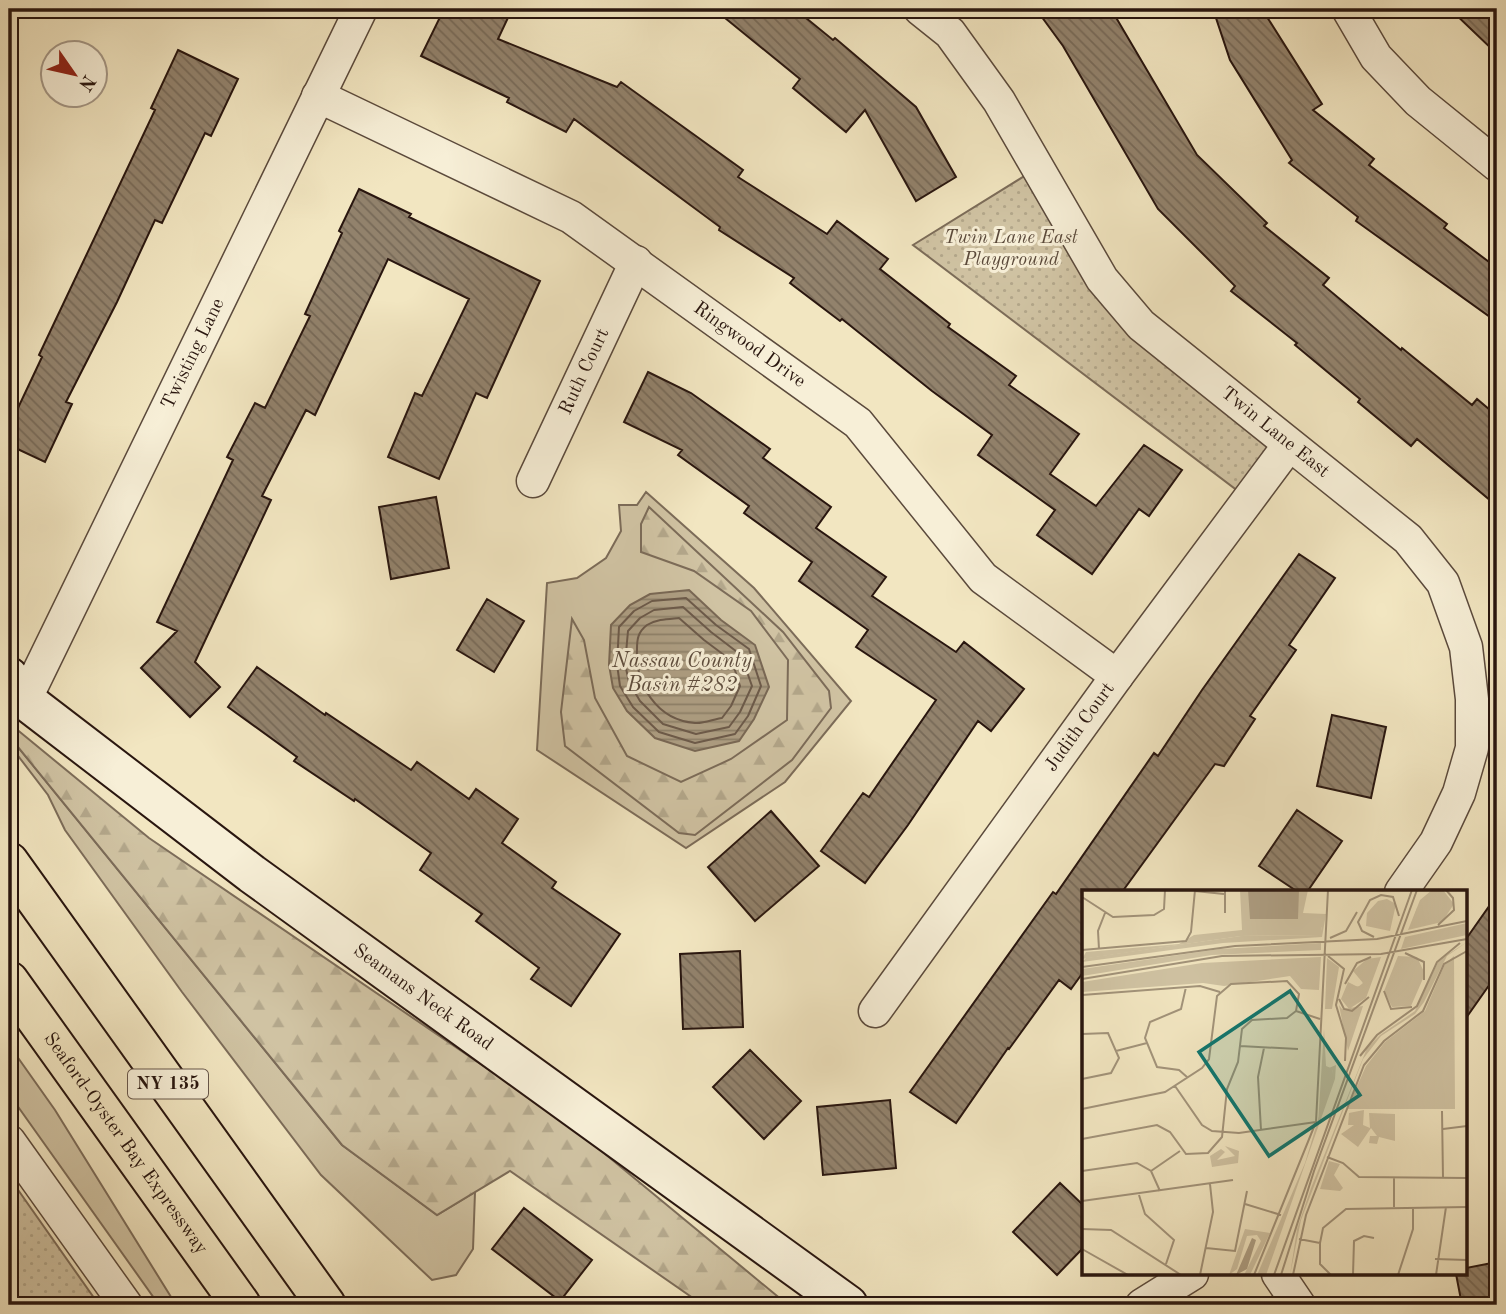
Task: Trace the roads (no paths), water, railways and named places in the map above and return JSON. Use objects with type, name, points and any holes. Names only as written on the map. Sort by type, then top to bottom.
[{"type":"highway","name":"NY 135","points":[[9,862],[326,1305]]},
{"type":"highway","name":"Seaford-Oyster Bay Expressway","points":[[9,981],[241,1305]]},
{"type":"highway","points":[[262,1215],[351,1305]]},
{"type":"highway","points":[[206,1256],[234,1305]]},
{"type":"main road","name":"Seamans Neck Road","points":[[17,689],[252,874],[848,1305]]},
{"type":"street","name":"Twisting Lane","points":[[17,689],[361,9]]},
{"type":"street","name":"Twin Lane East","points":[[920,9],[950,33],[999,101],[1102,279],[1141,325],[1408,539],[1443,583],[1466,647],[1472,699],[1472,748],[1459,793],[1437,842],[1402,890]]},
{"type":"street","points":[[1348,9],[1376,57],[1418,100],[1497,165]]},
{"type":"street","name":"Ringwood Drive","points":[[318,96],[571,216],[858,423],[983,578],[1117,676]]},
{"type":"street","name":"Ruth Court","points":[[533,481],[636,262]]},
{"type":"street","name":"Judith Court","points":[[874,1011],[1117,676],[1289,445]]},
{"type":"street","points":[[9,1141],[126,1305]]},
{"type":"street","points":[[1142,1305],[1189,1276]]},
{"type":"street","points":[[1279,1276],[1299,1305]]},
{"type":"water","name":"Nassau County Basin #282","points":[[689,590],[721,620],[755,645],[769,687],[754,719],[739,741],[695,751],[655,738],[627,711],[613,688],[609,665],[611,625],[630,605],[650,594]]},
{"type":"park label","name":"Twin Lane East Playground","points":[[1011,249]]}]
